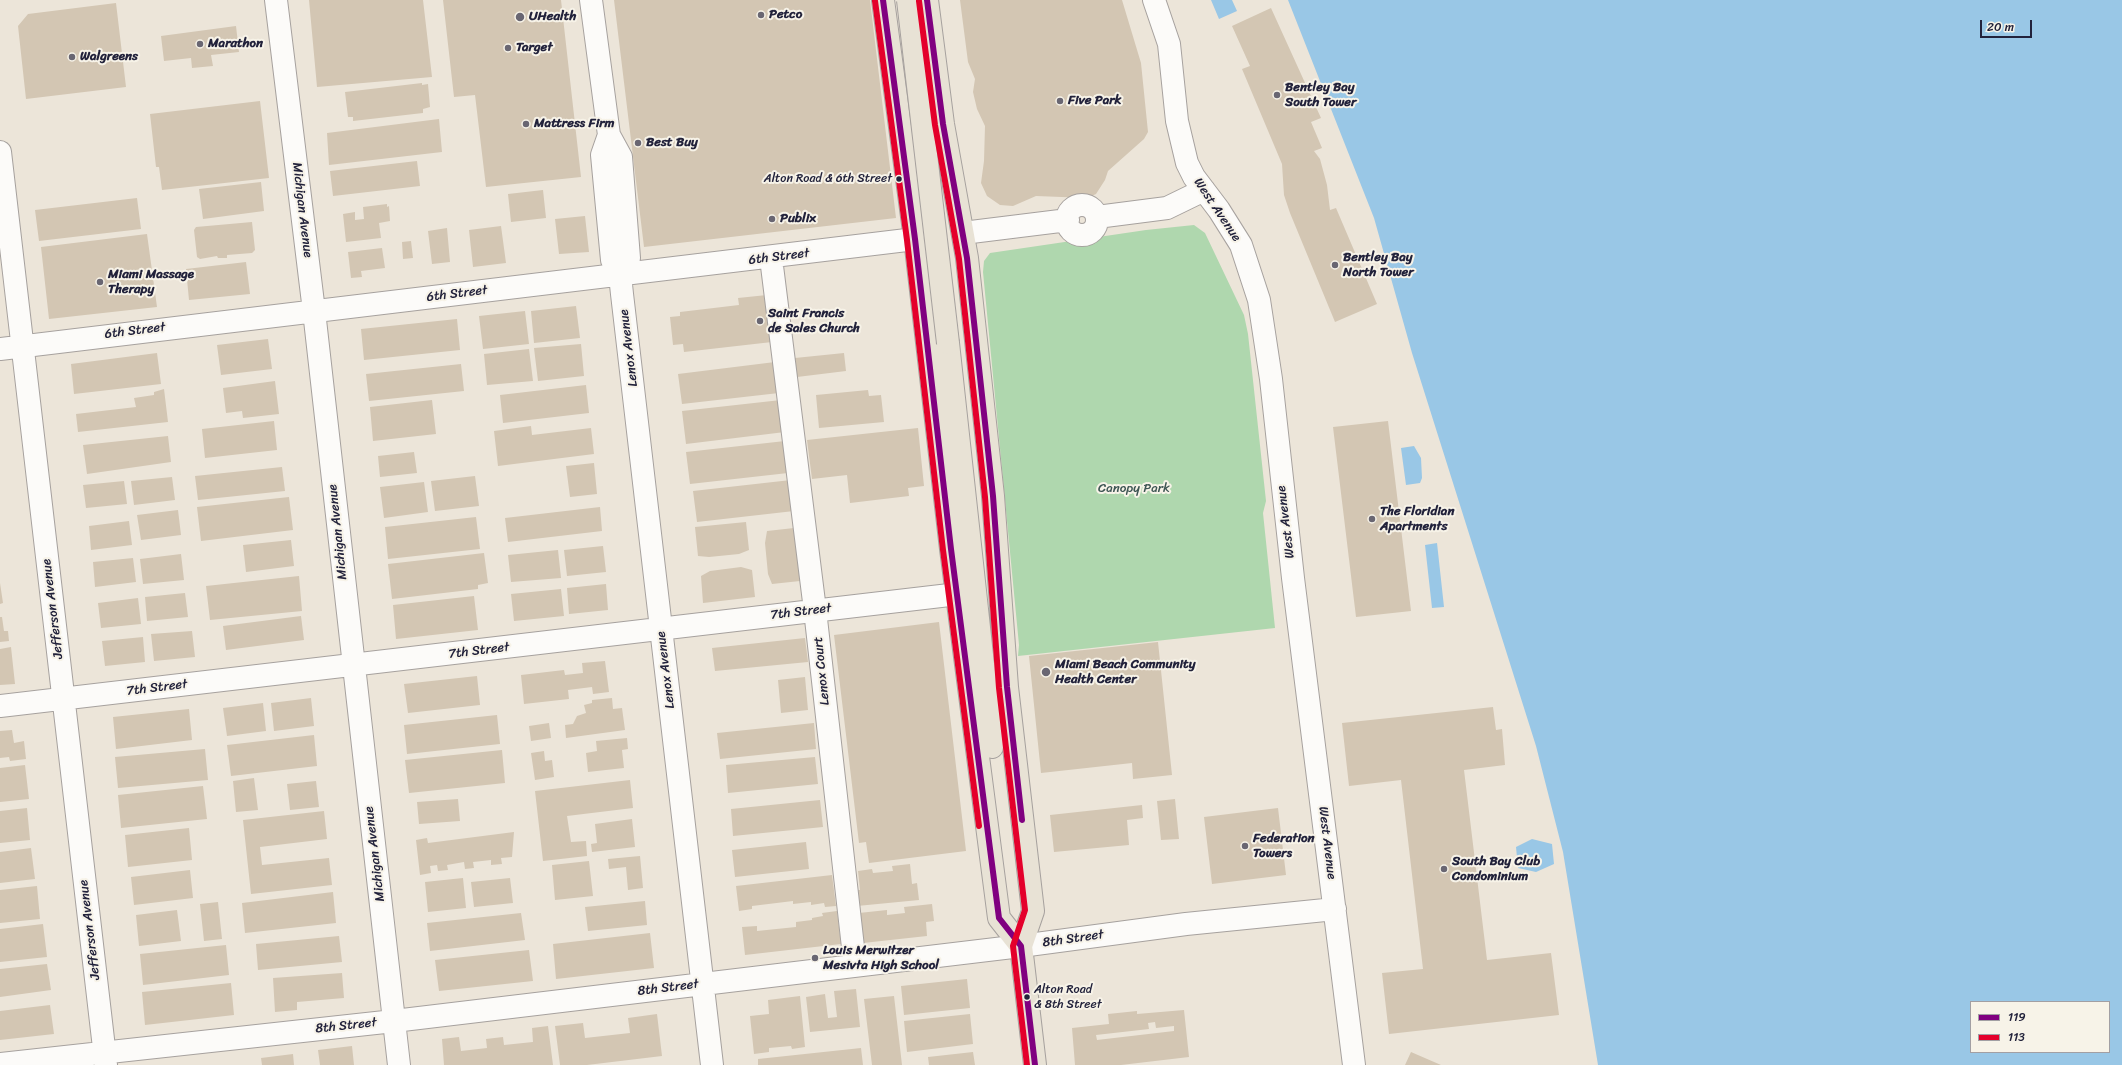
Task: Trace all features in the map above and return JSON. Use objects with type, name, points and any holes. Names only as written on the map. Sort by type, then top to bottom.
[{"type":"highway","points":[[882,0],[915,239],[999,918],[1022,946]]},
{"type":"highway","points":[[908,0],[988,703],[1007,918],[1022,946],[1035,1065]]},
{"type":"highway","points":[[927,0],[943,124],[967,258],[993,496],[1007,687],[1032,911],[1022,946]]},
{"type":"highway","points":[[915,239],[938,239],[955,246],[967,258]]},
{"type":"street","name":"Michigan Avenue","points":[[276,0],[314,310],[399,1065]]},
{"type":"street","name":"Lenox Avenue","points":[[591,0],[609,135],[602,155],[612,260],[620,275],[712,1065]]},
{"type":"street","name":"West Avenue","points":[[1154,0],[1169,44],[1182,145],[1187,163],[1241,245],[1260,307],[1271,379],[1292,570],[1354,1065]]},
{"type":"street","name":"Jefferson Avenue","points":[[0,152],[105,1059]]},
{"type":"street","points":[[963,233],[1068,220],[1073,231],[1084,235],[1093,230],[1096,226],[1097,217],[1167,208],[1204,190]]},
{"type":"street","name":"6th Street","points":[[0,349],[314,310],[771,258],[915,239]]},
{"type":"street","name":"Lenox Court","points":[[771,258],[815,610],[855,965]]},
{"type":"street","name":"7th Street","points":[[0,706],[353,666],[958,594]]},
{"type":"street","name":"8th Street","points":[[0,1064],[105,1059],[394,1021],[1022,946],[1186,924],[1335,909]]},
{"type":"green space","name":"Canopy Park","points":[[1194,225],[1205,233],[1244,315],[1248,334],[1266,501],[1263,513],[1275,628],[1018,656],[1019,645],[983,272],[984,261],[990,253],[1146,230]]},
{"type":"water","points":[[1211,0],[1232,0],[1237,11],[1219,19]]},
{"type":"water","points":[[1288,0],[2122,0],[2122,1065],[1598,1065],[1563,852],[1536,746],[1412,353],[1374,218]]},
{"type":"water","points":[[1414,446],[1421,458],[1422,478],[1420,483],[1406,485],[1401,448]]},
{"type":"water","points":[[1437,543],[1444,607],[1432,608],[1425,545]]},
{"type":"water","points":[[1532,839],[1552,844],[1554,864],[1536,872],[1518,868],[1516,847]]},
{"type":"building","points":[[309,0],[423,0],[432,77],[317,87]]},
{"type":"building","name":"Target","points":[[443,0],[561,0],[581,177],[486,187],[475,95],[454,97]]},
{"type":"building","points":[[614,0],[870,0],[896,218],[644,247]]},
{"type":"building","name":"Five Park","points":[[960,0],[1122,0],[1141,63],[1148,132],[1144,139],[1108,171],[1105,180],[1096,194],[1087,198],[1036,196],[1013,206],[1000,205],[987,196],[981,183],[984,161],[985,126],[977,109],[973,92],[975,79],[968,62]]},
{"type":"building","name":"Walgreens","points":[[116,3],[126,87],[26,99],[18,26],[28,14]]},
{"type":"building","points":[[1271,8],[1321,118],[1311,122],[1322,148],[1314,151],[1320,159],[1327,185],[1330,210],[1336,208],[1377,304],[1335,322],[1290,213],[1284,195],[1282,164],[1242,69],[1250,66],[1232,26]]},
{"type":"building","name":"Marathon","points":[[236,26],[239,52],[211,55],[213,66],[192,68],[191,58],[164,61],[161,36]]},
{"type":"building","points":[[422,83],[422,85],[428,84],[430,107],[423,109],[423,113],[353,121],[353,117],[348,117],[345,92]]},
{"type":"building","points":[[260,101],[269,178],[162,190],[159,167],[156,167],[150,114]]},
{"type":"building","points":[[439,119],[442,152],[329,165],[327,133]]},
{"type":"building","points":[[417,161],[420,186],[333,196],[330,171]]},
{"type":"building","points":[[261,182],[264,211],[203,219],[199,189]]},
{"type":"building","points":[[543,190],[546,218],[511,222],[508,194]]},
{"type":"building","points":[[137,198],[141,229],[39,241],[35,210]]},
{"type":"building","points":[[387,204],[387,207],[389,206],[390,221],[379,223],[381,238],[346,242],[343,214],[355,212],[355,220],[364,219],[363,207]]},
{"type":"building","points":[[585,216],[589,252],[559,254],[555,219]]},
{"type":"building","points":[[252,222],[255,250],[252,253],[227,255],[227,258],[218,258],[217,256],[200,259],[197,257],[194,230],[196,227]]},
{"type":"building","points":[[501,226],[506,263],[473,267],[469,230]]},
{"type":"building","points":[[447,228],[450,262],[432,264],[428,231]]},
{"type":"building","points":[[147,234],[157,307],[49,319],[41,247]]},
{"type":"building","points":[[411,241],[413,258],[403,259],[402,242]]},
{"type":"building","points":[[382,248],[385,268],[361,271],[362,277],[351,278],[348,252]]},
{"type":"building","points":[[246,262],[250,294],[189,300],[186,269]]},
{"type":"building","points":[[767,295],[772,342],[684,352],[683,344],[673,345],[670,317],[680,316],[680,312],[739,305],[738,298]]},
{"type":"building","points":[[576,306],[580,338],[534,343],[531,311]]},
{"type":"building","points":[[525,311],[529,344],[483,349],[479,316]]},
{"type":"building","points":[[457,319],[460,350],[364,360],[361,329]]},
{"type":"building","points":[[268,339],[272,369],[221,375],[217,345]]},
{"type":"building","points":[[581,344],[584,376],[538,381],[534,348]]},
{"type":"building","points":[[529,349],[533,381],[487,385],[484,354]]},
{"type":"building","points":[[157,353],[161,384],[74,394],[71,364]]},
{"type":"building","points":[[844,353],[846,371],[797,377],[795,358]]},
{"type":"building","points":[[775,362],[779,393],[682,404],[678,374]]},
{"type":"building","points":[[461,364],[464,391],[369,401],[366,374]]},
{"type":"building","points":[[275,381],[279,414],[243,418],[242,411],[226,413],[223,388]]},
{"type":"building","points":[[586,385],[589,413],[503,423],[500,395]]},
{"type":"building","points":[[164,389],[168,422],[78,432],[76,414],[136,407],[134,398],[154,395],[154,392]]},
{"type":"building","points":[[868,390],[869,396],[881,395],[884,422],[819,428],[816,395]]},
{"type":"building","points":[[432,400],[436,434],[373,441],[370,407]]},
{"type":"building","points":[[781,400],[785,432],[686,444],[682,411]]},
{"type":"building","points":[[274,421],[277,450],[205,458],[202,429]]},
{"type":"building","name":"The Floridian Apartments","points":[[1388,421],[1411,611],[1356,617],[1333,427]]},
{"type":"building","points":[[531,426],[532,435],[591,428],[594,454],[498,466],[494,431]]},
{"type":"building","points":[[918,428],[924,486],[908,488],[909,496],[850,503],[847,475],[812,479],[807,440]]},
{"type":"building","points":[[168,436],[171,462],[87,474],[83,445]]},
{"type":"building","points":[[785,441],[788,473],[690,484],[686,452]]},
{"type":"building","points":[[414,452],[417,473],[380,477],[378,456]]},
{"type":"building","points":[[594,463],[597,494],[570,497],[566,466]]},
{"type":"building","points":[[282,467],[285,491],[198,500],[195,476]]},
{"type":"building","points":[[475,476],[479,506],[435,511],[431,481]]},
{"type":"building","points":[[172,477],[175,500],[134,505],[131,481]]},
{"type":"building","points":[[791,480],[794,511],[697,522],[693,491]]},
{"type":"building","points":[[124,481],[127,504],[86,508],[83,485]]},
{"type":"building","points":[[424,482],[428,512],[384,518],[380,487]]},
{"type":"building","points":[[289,497],[293,530],[201,541],[197,507]]},
{"type":"building","points":[[600,507],[602,531],[508,542],[505,518]]},
{"type":"building","points":[[178,510],[181,535],[141,540],[137,515]]},
{"type":"building","points":[[476,517],[480,549],[388,559],[385,527]]},
{"type":"building","points":[[129,521],[132,545],[91,550],[89,526]]},
{"type":"building","points":[[746,522],[749,550],[739,554],[709,557],[698,556],[695,527]]},
{"type":"building","points":[[794,528],[800,581],[772,584],[768,574],[765,543],[767,531]]},
{"type":"building","points":[[291,540],[294,566],[246,572],[243,545]]},
{"type":"building","points":[[603,546],[606,572],[567,576],[564,550]]},
{"type":"building","points":[[558,550],[561,578],[511,582],[508,555]]},
{"type":"building","points":[[484,553],[488,583],[478,585],[478,589],[392,599],[388,564]]},
{"type":"building","points":[[181,554],[184,580],[143,584],[140,559]]},
{"type":"building","points":[[133,558],[136,582],[95,587],[93,562]]},
{"type":"building","points":[[741,567],[752,570],[755,597],[703,603],[701,576],[710,571]]},
{"type":"building","points":[[299,576],[302,611],[210,620],[206,586]]},
{"type":"building","points":[[0,583],[3,603],[0,604]]},
{"type":"building","points":[[606,584],[608,610],[569,614],[567,588]]},
{"type":"building","points":[[561,589],[564,616],[514,621],[511,594]]},
{"type":"building","points":[[185,593],[188,617],[147,621],[145,597]]},
{"type":"building","points":[[474,596],[478,630],[396,639],[393,605]]},
{"type":"building","points":[[138,598],[141,624],[101,628],[98,603]]},
{"type":"building","points":[[301,616],[304,640],[226,650],[223,626]]},
{"type":"building","points":[[0,617],[2,617],[4,631],[8,631],[9,641],[0,642]]},
{"type":"building","points":[[939,622],[966,851],[869,863],[866,842],[859,843],[834,635]]},
{"type":"building","points":[[192,631],[195,657],[154,661],[151,634]]},
{"type":"building","points":[[143,637],[145,662],[105,666],[102,641]]},
{"type":"building","points":[[805,638],[808,662],[715,671],[712,648]]},
{"type":"building","points":[[1158,642],[1172,775],[1133,779],[1132,763],[1041,773],[1029,656]]},
{"type":"building","points":[[11,647],[15,684],[0,685],[0,649]]},
{"type":"building","points":[[605,661],[609,692],[593,694],[592,687],[568,690],[569,699],[524,704],[521,675],[564,670],[565,675],[583,673],[582,663]]},
{"type":"building","points":[[477,676],[480,705],[408,713],[404,684]]},
{"type":"building","points":[[805,677],[808,710],[781,713],[778,680]]},
{"type":"building","points":[[311,698],[314,726],[274,731],[271,703]]},
{"type":"building","points":[[612,698],[613,709],[622,708],[625,730],[566,738],[565,725],[573,724],[577,716],[586,713],[584,705],[592,703],[592,700]]},
{"type":"building","points":[[263,703],[266,731],[227,736],[223,708]]},
{"type":"building","name":"South Bay Club Condominium","points":[[1493,707],[1496,730],[1502,729],[1505,765],[1464,770],[1487,960],[1551,953],[1559,1015],[1389,1034],[1382,973],[1423,969],[1401,780],[1349,786],[1342,723]]},
{"type":"building","points":[[189,709],[192,740],[116,749],[113,717]]},
{"type":"building","points":[[497,715],[500,744],[407,754],[404,725]]},
{"type":"building","points":[[549,723],[551,738],[531,741],[529,726]]},
{"type":"building","points":[[814,723],[816,749],[720,759],[717,733]]},
{"type":"building","points":[[12,730],[14,743],[24,741],[26,759],[10,761],[9,757],[0,758],[0,731]]},
{"type":"building","points":[[314,735],[317,766],[231,776],[227,745]]},
{"type":"building","points":[[627,738],[628,749],[622,750],[624,768],[588,772],[586,753],[597,751],[596,741]]},
{"type":"building","points":[[205,749],[208,780],[118,788],[115,757]]},
{"type":"building","points":[[502,750],[505,783],[409,793],[405,760]]},
{"type":"building","points":[[544,751],[545,761],[552,760],[554,777],[535,780],[531,753]]},
{"type":"building","points":[[815,757],[818,784],[728,793],[726,765]]},
{"type":"building","points":[[25,765],[29,799],[0,802],[0,768]]},
{"type":"building","points":[[254,778],[258,810],[236,812],[233,781]]},
{"type":"building","points":[[630,780],[633,808],[567,816],[571,842],[586,841],[587,856],[543,861],[535,791]]},
{"type":"building","points":[[316,781],[319,807],[290,810],[287,784]]},
{"type":"building","points":[[203,786],[207,819],[121,828],[118,795]]},
{"type":"building","points":[[458,799],[460,821],[419,824],[417,802]]},
{"type":"building","points":[[1175,799],[1179,839],[1161,840],[1157,801]]},
{"type":"building","points":[[820,800],[823,827],[733,836],[731,809]]},
{"type":"building","points":[[1142,805],[1143,818],[1127,820],[1129,845],[1054,852],[1050,815]]},
{"type":"building","points":[[27,808],[30,840],[0,843],[0,811]]},
{"type":"building","name":"Federation Towers","points":[[1278,808],[1286,875],[1212,884],[1204,817]]},
{"type":"building","points":[[324,811],[327,839],[260,847],[262,865],[329,858],[332,885],[251,894],[243,820]]},
{"type":"building","points":[[632,819],[635,847],[592,852],[591,844],[597,843],[595,824]]},
{"type":"building","points":[[189,828],[192,860],[128,867],[125,835]]},
{"type":"building","points":[[514,832],[512,857],[501,858],[502,864],[491,865],[491,860],[473,862],[474,868],[465,869],[464,862],[447,865],[448,870],[438,871],[437,865],[430,866],[431,873],[420,875],[416,840],[427,838],[428,843]]},
{"type":"building","points":[[806,842],[809,869],[735,877],[732,850]]},
{"type":"building","points":[[31,848],[35,879],[0,883],[0,852]]},
{"type":"building","points":[[640,856],[643,888],[628,890],[626,867],[609,869],[608,859]]},
{"type":"building","points":[[589,861],[593,896],[555,900],[552,865]]},
{"type":"building","points":[[910,864],[912,884],[917,883],[919,900],[857,906],[855,890],[860,890],[858,871],[872,869],[873,873],[893,871],[892,866]]},
{"type":"building","points":[[190,870],[193,898],[134,905],[131,877]]},
{"type":"building","points":[[832,875],[836,906],[825,907],[824,903],[811,905],[811,902],[793,904],[793,901],[752,906],[752,909],[739,911],[736,886]]},
{"type":"building","points":[[463,878],[466,908],[428,912],[425,882]]},
{"type":"building","points":[[510,878],[513,903],[474,907],[471,882]]},
{"type":"building","points":[[37,886],[40,919],[0,923],[0,890]]},
{"type":"building","points":[[333,892],[336,923],[245,933],[242,903]]},
{"type":"building","points":[[645,901],[647,925],[588,931],[585,907]]},
{"type":"building","points":[[218,902],[222,939],[204,941],[200,904]]},
{"type":"building","points":[[932,904],[934,921],[926,922],[927,936],[863,943],[859,913],[887,910],[887,915],[905,913],[904,907]]},
{"type":"building","points":[[177,910],[181,941],[139,946],[136,915]]},
{"type":"building","points":[[837,911],[841,944],[745,955],[742,927],[757,926],[757,931],[796,927],[796,922],[812,920],[812,918],[823,916],[822,913]]},
{"type":"building","points":[[521,913],[525,940],[430,951],[427,923]]},
{"type":"building","points":[[43,924],[47,957],[0,962],[0,929]]},
{"type":"building","points":[[650,933],[654,968],[556,979],[553,944]]},
{"type":"building","points":[[339,936],[342,962],[258,970],[256,944]]},
{"type":"building","points":[[226,945],[229,975],[143,985],[140,954]]},
{"type":"building","points":[[529,950],[533,981],[439,991],[435,960]]},
{"type":"building","points":[[47,964],[51,990],[0,997],[0,969]]},
{"type":"building","points":[[342,973],[344,998],[297,1002],[297,1010],[275,1012],[273,978]]},
{"type":"building","points":[[967,979],[970,1008],[904,1015],[901,986]]},
{"type":"building","points":[[231,983],[234,1015],[145,1025],[142,992]]},
{"type":"building","points":[[856,989],[860,1027],[810,1032],[806,997],[825,994],[828,1018],[837,1017],[834,991]]},
{"type":"building","points":[[800,996],[805,1047],[792,1049],[791,1046],[769,1048],[769,1052],[754,1054],[750,1016],[769,1014],[768,1000]]},
{"type":"building","points":[[894,996],[902,1065],[872,1065],[864,999]]},
{"type":"building","points":[[50,1005],[54,1034],[0,1040],[0,1011]]},
{"type":"building","points":[[1184,1010],[1189,1057],[1121,1065],[1075,1065],[1072,1028],[1109,1024],[1108,1014],[1137,1011],[1137,1014]],"holes":[[[1155,1022],[1156,1028],[1174,1026],[1174,1031],[1097,1040],[1096,1035],[1149,1029],[1148,1023]]]},
{"type":"building","points":[[657,1014],[662,1056],[587,1065],[560,1065],[555,1026],[583,1023],[585,1038],[630,1033],[628,1018]]},
{"type":"building","points":[[970,1014],[973,1044],[907,1052],[904,1021]]},
{"type":"building","points":[[548,1026],[553,1065],[444,1065],[442,1039],[459,1037],[461,1051],[487,1048],[486,1039],[503,1037],[504,1045],[533,1042],[532,1028]]},
{"type":"building","points":[[352,1046],[354,1065],[320,1065],[318,1050]]},
{"type":"building","points":[[861,1048],[863,1065],[758,1065],[758,1059]]},
{"type":"building","points":[[973,1052],[975,1065],[929,1065],[928,1057]]},
{"type":"building","points":[[1411,1052],[1441,1065],[1405,1065]]},
{"type":"building","points":[[293,1054],[294,1065],[262,1065],[261,1058]]},
{"type":"transit line","name":"119","points":[[883,0],[915,239],[951,549],[999,918],[1021,946],[1035,1065]]},
{"type":"transit line","name":"119","points":[[927,0],[943,124],[967,258],[993,496],[1007,687],[1022,820]]},
{"type":"transit line","name":"113","points":[[875,1],[907,240],[943,550],[979,826]]},
{"type":"transit line","name":"113","points":[[919,1],[935,125],[959,259],[985,497],[999,688],[1025,910],[1013,946],[1027,1065]]},
{"type":"place","name":"Petco","points":[[761,15]]},
{"type":"place","name":"UHealth","points":[[520,17]]},
{"type":"place","name":"Marathon","points":[[200,44]]},
{"type":"place","name":"Target","points":[[508,48]]},
{"type":"place","name":"Walgreens","points":[[72,57]]},
{"type":"place","name":"Bentley Bay South Tower","points":[[1277,95]]},
{"type":"place","name":"Five Park","points":[[1060,101]]},
{"type":"place","name":"Mattress Firm","points":[[526,124]]},
{"type":"place","name":"Best Buy","points":[[638,143]]},
{"type":"place","name":"Alton Road & 6th Street","points":[[899,179]]},
{"type":"place","name":"Publix","points":[[772,219]]},
{"type":"place","name":"Bentley Bay North Tower","points":[[1335,265]]},
{"type":"place","name":"Miami Massage Therapy","points":[[100,282]]},
{"type":"place","name":"Saint Francis de Sales Church","points":[[760,321]]},
{"type":"place","name":"The Floridian Apartments","points":[[1372,519]]},
{"type":"place","name":"Miami Beach Community Health Center","points":[[1046,672]]},
{"type":"place","name":"Federation Towers","points":[[1245,846]]},
{"type":"place","name":"South Bay Club Condominium","points":[[1444,869]]},
{"type":"place","name":"Louis Merwitzer Mesivta High School","points":[[815,958]]},
{"type":"place","name":"Alton Road & 8th Street","points":[[1027,997]]}]
